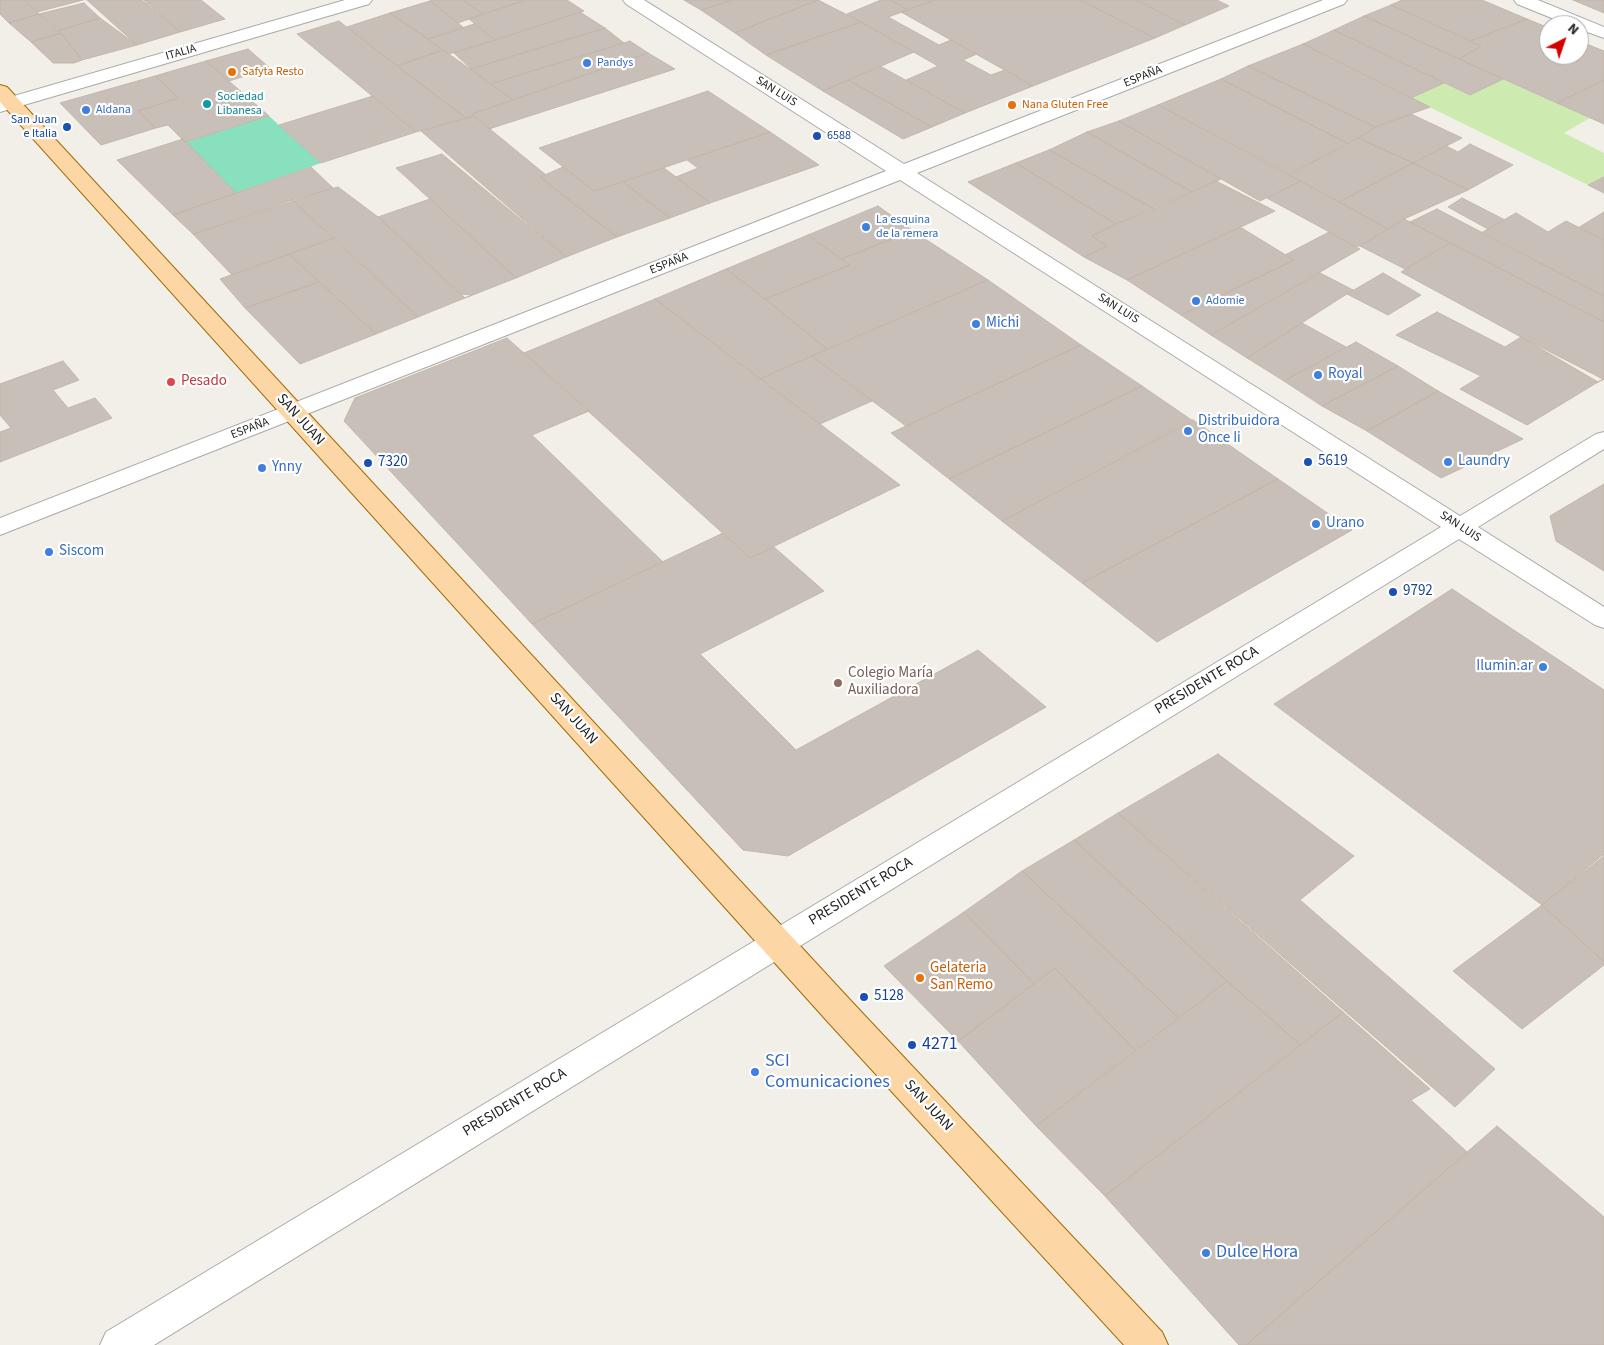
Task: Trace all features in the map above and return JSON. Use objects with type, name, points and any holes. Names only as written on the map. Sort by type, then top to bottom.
[{"type":"main road","name":"SAN JUAN","points":[[3,100],[293,412],[777,943],[1149,1345]]},
{"type":"street","name":"ITALIA","points":[[3,100],[363,0]]},
{"type":"street","name":"SAN LUIS","points":[[632,0],[1604,620]]},
{"type":"street","name":"ESPAÑA","points":[[0,527],[1338,0]]},
{"type":"street","points":[[1523,0],[1604,33]]},
{"type":"street","name":"PRESIDENTE ROCA","points":[[119,1345],[1604,439]]},
{"type":"green space","points":[[1503,79],[1590,118],[1564,133],[1604,153],[1604,177],[1588,185],[1411,98],[1444,83],[1470,95]]},
{"type":"green space","points":[[269,116],[321,163],[236,193],[185,142]]},
{"type":"building","points":[[0,0],[25,0],[39,14],[9,23],[0,14]]},
{"type":"building","points":[[25,0],[83,0],[37,12]]},
{"type":"building","points":[[87,0],[142,0],[180,32],[137,45]]},
{"type":"building","points":[[144,0],[201,0],[225,19],[180,32]]},
{"type":"building","points":[[463,0],[483,14],[458,23],[430,1]]},
{"type":"building","points":[[463,0],[526,0],[483,14]]},
{"type":"building","points":[[526,0],[567,0],[584,11],[495,40],[469,19]]},
{"type":"building","points":[[684,0],[732,0],[701,10]]},
{"type":"building","points":[[732,0],[818,0],[735,33],[701,10]]},
{"type":"building","points":[[818,0],[861,22],[766,55],[735,33]]},
{"type":"building","points":[[881,0],[890,0],[908,10],[888,17],[939,45],[951,40],[977,54],[963,60],[991,75],[1005,70],[1033,86],[965,113],[906,80],[938,66],[847,14]]},
{"type":"building","points":[[890,0],[935,0],[908,10]]},
{"type":"building","points":[[935,0],[1080,0],[1155,38],[1033,86],[901,12]]},
{"type":"building","points":[[1080,0],[1136,0],[1185,25],[1155,38]]},
{"type":"building","points":[[1136,0],[1217,0],[1229,6],[1185,25]]},
{"type":"building","points":[[1402,0],[1482,0],[1527,19],[1471,41],[1391,5]]},
{"type":"building","points":[[1573,0],[1604,0],[1604,13]]},
{"type":"building","points":[[430,1],[464,28],[428,39],[390,13]]},
{"type":"building","points":[[84,3],[100,18],[57,31],[39,14]]},
{"type":"building","points":[[1391,5],[1481,46],[1459,59],[1364,16]]},
{"type":"building","points":[[580,12],[605,28],[471,69],[454,53]]},
{"type":"building","points":[[390,13],[443,50],[397,66],[347,27]]},
{"type":"building","points":[[39,14],[61,33],[31,42],[9,23]]},
{"type":"building","points":[[1364,16],[1503,79],[1470,95],[1334,30]]},
{"type":"building","points":[[100,18],[137,45],[82,60],[61,33],[57,31]]},
{"type":"building","points":[[1527,19],[1539,24],[1539,65],[1589,65],[1589,45],[1604,51],[1604,80],[1557,103],[1459,59],[1481,46],[1470,41]]},
{"type":"building","points":[[339,21],[466,118],[416,132],[297,34]]},
{"type":"building","points":[[861,22],[914,52],[823,91],[766,55]]},
{"type":"building","points":[[474,24],[495,40],[449,54],[428,39]]},
{"type":"building","points":[[605,28],[624,43],[490,84],[471,69]]},
{"type":"building","points":[[1334,30],[1444,83],[1411,98],[1303,44]]},
{"type":"building","points":[[61,33],[82,60],[74,63],[53,63],[31,42]]},
{"type":"building","points":[[630,41],[648,53],[513,100],[490,84]]},
{"type":"building","points":[[1303,44],[1430,107],[1375,127],[1248,66]]},
{"type":"building","points":[[248,49],[270,68],[229,81],[206,61]]},
{"type":"building","points":[[443,50],[513,100],[472,114],[474,116],[466,118],[397,66]]},
{"type":"building","points":[[648,53],[675,69],[489,129],[472,114]]},
{"type":"building","name":"Sociedad Libanesa","points":[[206,61],[269,116],[185,142],[168,125],[156,128],[138,111],[179,98],[155,76]]},
{"type":"building","points":[[880,66],[965,113],[932,127],[848,80]]},
{"type":"building","points":[[1248,66],[1375,127],[1349,144],[1221,79]]},
{"type":"building","points":[[155,76],[179,98],[138,111],[156,128],[101,145],[60,103]]},
{"type":"building","points":[[1221,79],[1349,144],[1289,174],[1158,105]]},
{"type":"building","points":[[848,80],[932,127],[903,139],[823,91]]},
{"type":"building","points":[[1604,80],[1604,124],[1557,103]]},
{"type":"building","points":[[708,91],[770,132],[594,191],[539,148]]},
{"type":"building","points":[[373,96],[416,132],[321,163],[279,125]]},
{"type":"building","points":[[1158,105],[1301,181],[1260,201],[1119,121]]},
{"type":"building","points":[[1411,114],[1462,138],[1413,163],[1358,138],[1375,127]]},
{"type":"building","points":[[474,116],[546,175],[540,177],[617,237],[566,257],[421,131]]},
{"type":"building","points":[[1119,121],[1221,179],[1192,192],[1087,132]]},
{"type":"building","points":[[770,132],[819,165],[710,203],[676,177],[698,168],[687,160]]},
{"type":"building","points":[[1087,132],[1192,192],[1154,209],[1049,150]]},
{"type":"building","points":[[1358,138],[1413,163],[1339,202],[1289,175]]},
{"type":"building","points":[[183,139],[236,193],[173,215],[117,160]]},
{"type":"building","points":[[1470,144],[1513,165],[1468,190],[1413,163],[1446,146],[1458,152]]},
{"type":"building","points":[[1049,150],[1154,209],[1116,224],[1016,163]]},
{"type":"building","points":[[442,154],[566,257],[516,278],[396,168]]},
{"type":"building","points":[[1016,163],[1116,224],[1092,236],[1107,246],[1084,257],[968,182]]},
{"type":"building","points":[[1413,163],[1468,190],[1404,219],[1388,229],[1339,202]]},
{"type":"building","points":[[311,167],[333,188],[193,234],[173,215]]},
{"type":"building","points":[[563,167],[594,191],[623,182],[670,218],[617,237],[540,177]]},
{"type":"building","points":[[664,168],[710,203],[670,218],[623,182]]},
{"type":"building","points":[[1604,177],[1604,193],[1588,185]]},
{"type":"building","points":[[1216,181],[1275,211],[1127,280],[1084,257],[1107,246],[1092,236]]},
{"type":"building","points":[[1301,181],[1388,229],[1360,246],[1355,246],[1267,198]]},
{"type":"building","points":[[338,187],[378,217],[460,294],[472,295],[418,317],[292,200]]},
{"type":"building","points":[[1462,198],[1505,220],[1488,229],[1448,207]]},
{"type":"building","points":[[430,199],[516,278],[465,298],[378,217]]},
{"type":"building","points":[[292,200],[334,238],[232,275],[193,234]]},
{"type":"building","points":[[878,206],[913,231],[841,259],[808,235]]},
{"type":"building","points":[[1437,209],[1604,296],[1604,322],[1410,222]]},
{"type":"building","points":[[1604,212],[1604,240],[1578,228]]},
{"type":"building","points":[[1516,213],[1548,232],[1566,221],[1604,240],[1604,296],[1481,233]]},
{"type":"building","points":[[1404,219],[1450,243],[1405,269],[1360,246]]},
{"type":"building","points":[[1240,227],[1294,260],[1181,315],[1127,280]]},
{"type":"building","points":[[913,231],[988,280],[827,349],[765,299],[850,265],[841,259]]},
{"type":"building","points":[[1329,232],[1360,249],[1211,335],[1181,315],[1294,260],[1285,255]]},
{"type":"building","points":[[808,235],[850,265],[765,299],[726,269]]},
{"type":"building","points":[[334,238],[418,317],[376,334],[289,254]]},
{"type":"building","points":[[1450,243],[1604,322],[1604,379],[1598,382],[1521,337],[1401,272]]},
{"type":"building","points":[[289,254],[319,282],[245,308],[220,279]]},
{"type":"building","points":[[726,269],[827,349],[760,379],[655,299]]},
{"type":"building","points":[[1320,273],[1353,290],[1247,358],[1211,335]]},
{"type":"building","points":[[1383,273],[1421,295],[1388,315],[1347,294]]},
{"type":"building","points":[[988,280],[1081,345],[906,426],[812,356]]},
{"type":"building","points":[[319,282],[376,334],[300,364],[245,308]]},
{"type":"building","points":[[655,299],[900,485],[750,558],[524,353]]},
{"type":"building","points":[[1437,312],[1505,347],[1521,337],[1603,379],[1527,425],[1460,389],[1481,376],[1396,335]]},
{"type":"building","points":[[1302,323],[1346,347],[1284,381],[1247,358]]},
{"type":"building","points":[[507,338],[589,411],[532,435],[663,562],[532,624],[344,421],[355,398]]},
{"type":"building","points":[[1356,342],[1398,366],[1322,406],[1284,381]]},
{"type":"building","points":[[1081,345],[1142,386],[949,479],[891,433]]},
{"type":"building","points":[[812,356],[872,401],[820,424],[760,379]]},
{"type":"building","points":[[63,361],[79,380],[53,390],[68,408],[95,398],[112,418],[0,462],[0,432],[11,428],[0,415],[0,384]]},
{"type":"building","points":[[1398,366],[1438,391],[1367,431],[1322,406]]},
{"type":"building","points":[[1142,386],[1193,421],[1002,521],[949,479]]},
{"type":"building","points":[[1438,391],[1523,439],[1441,478],[1367,431]]},
{"type":"building","points":[[1193,420],[1278,479],[1082,583],[1002,521]]},
{"type":"building","points":[[1278,479],[1352,530],[1157,642],[1082,583]]},
{"type":"building","points":[[1604,484],[1604,571],[1556,541],[1550,516]]},
{"type":"building","points":[[723,533],[750,558],[774,547],[824,591],[700,654],[796,750],[978,650],[1046,707],[788,856],[743,850],[532,624]]},
{"type":"building","points":[[1452,589],[1604,690],[1604,856],[1542,905],[1274,704]]},
{"type":"building","points":[[1218,754],[1354,856],[1300,900],[1495,1069],[1455,1107],[1118,813]]},
{"type":"building","points":[[1118,813],[1343,1012],[1301,1045],[1227,981],[1074,840]]},
{"type":"building","points":[[1074,840],[1227,981],[1179,1018],[1022,871]]},
{"type":"building","points":[[1604,854],[1604,962],[1542,905]]},
{"type":"building","points":[[1022,871],[1179,1018],[1136,1051],[1055,968],[1034,984],[964,912]]},
{"type":"building","points":[[1542,905],[1604,962],[1604,965],[1522,1029],[1453,971]]},
{"type":"building","points":[[964,912],[1034,984],[958,1041],[884,966]]},
{"type":"building","points":[[1055,968],[1136,1051],[1036,1126],[958,1041]]},
{"type":"building","points":[[1227,981],[1301,1045],[1105,1196],[1036,1126]]},
{"type":"building","points":[[1343,1012],[1430,1089],[1411,1100],[1467,1152],[1246,1345],[1239,1345],[1105,1196]]},
{"type":"building","points":[[1497,1126],[1604,1217],[1604,1345],[1246,1345]]},
{"type":"place","name":"Pandys","points":[[587,63]]},
{"type":"place","name":"Safyta Resto","points":[[232,72]]},
{"type":"place","name":"Sociedad Libanesa","points":[[207,104]]},
{"type":"place","name":"Nana Gluten Free","points":[[1012,105]]},
{"type":"place","name":"Aldana","points":[[86,110]]},
{"type":"place","name":"San Juan e Italia","points":[[67,127]]},
{"type":"place","name":"6588","points":[[817,136]]},
{"type":"place","name":"La esquina de la remera","points":[[866,227]]},
{"type":"place","name":"Adomie","points":[[1196,301]]},
{"type":"place","name":"Michi","points":[[976,324]]},
{"type":"place","name":"Royal","points":[[1318,375]]},
{"type":"place","name":"Pesado","points":[[171,382]]},
{"type":"place","name":"Distribuidora Once Ii","points":[[1188,431]]},
{"type":"place","name":"5619","points":[[1308,462]]},
{"type":"place","name":"Laundry","points":[[1448,462]]},
{"type":"place","name":"7320","points":[[368,463]]},
{"type":"place","name":"Ynny","points":[[262,468]]},
{"type":"place","name":"Urano","points":[[1316,524]]},
{"type":"place","name":"Siscom","points":[[49,552]]},
{"type":"place","name":"9792","points":[[1393,592]]},
{"type":"place","name":"Ilumin.ar","points":[[1543,667]]},
{"type":"place","name":"Colegio María Auxiliadora","points":[[838,683]]},
{"type":"place","name":"Gelateria San Remo","points":[[920,978]]},
{"type":"place","name":"5128","points":[[864,997]]},
{"type":"place","name":"4271","points":[[912,1045]]},
{"type":"place","name":"SCI Comunicaciones","points":[[755,1072]]},
{"type":"place","name":"Dulce Hora","points":[[1206,1253]]}]
